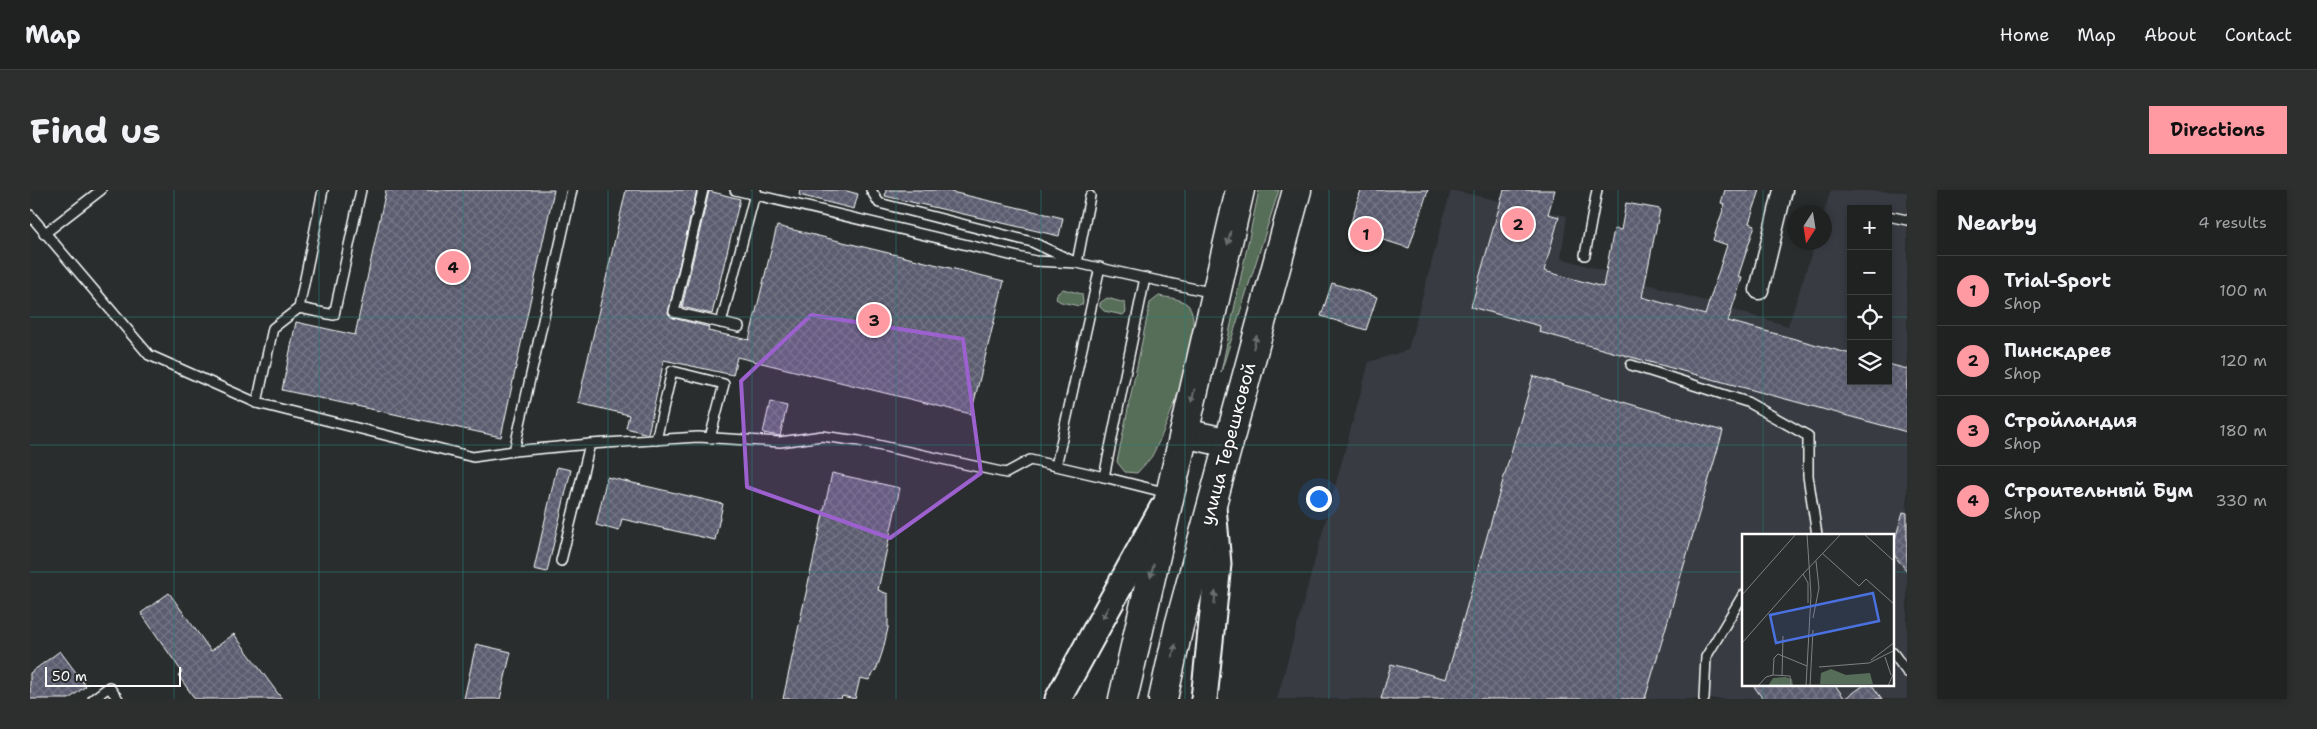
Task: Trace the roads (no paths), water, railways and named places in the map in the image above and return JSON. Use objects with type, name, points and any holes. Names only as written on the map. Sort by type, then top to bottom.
[{"type":"main road","points":[[1123,699],[1240,190]]},
{"type":"main road","name":"улица Терешковой","points":[[1163,699],[1180,626],[1297,190]]},
{"type":"main road","points":[[1184,433],[1229,443]]},
{"type":"main road","points":[[1058,699],[1170,493]]},
{"type":"main road","points":[[1204,699],[1218,564],[1213,502]]},
{"type":"street","points":[[1759,290],[1782,190]]},
{"type":"lane","points":[[44,234],[101,190]]},
{"type":"lane","points":[[256,403],[273,328],[299,308],[323,190]]},
{"type":"lane","points":[[299,308],[334,315],[361,190]]},
{"type":"lane","points":[[514,451],[572,190]]},
{"type":"lane","points":[[703,190],[674,312],[739,327]]},
{"type":"lane","points":[[735,190],[755,193],[1035,261],[1077,263],[1100,267],[1217,294]]},
{"type":"lane","points":[[871,190],[879,204],[1032,242],[1077,263]]},
{"type":"lane","points":[[1585,255],[1597,190]]},
{"type":"lane","points":[[721,323],[755,193]]},
{"type":"lane","points":[[1077,263],[1090,196]]},
{"type":"lane","points":[[30,215],[44,234],[149,355],[256,403],[473,457],[514,451],[656,440],[710,438],[780,442],[822,436],[859,441],[1006,473],[1030,460],[1170,493]]},
{"type":"lane","points":[[1892,217],[1907,220]]},
{"type":"lane","points":[[1056,466],[1100,267]]},
{"type":"lane","points":[[1104,476],[1146,278]]},
{"type":"lane","points":[[1631,365],[1747,402],[1808,436],[1808,476],[1817,534]]},
{"type":"lane","points":[[656,440],[672,371],[724,384],[710,438]]},
{"type":"lane","points":[[561,561],[590,444]]},
{"type":"lane","points":[[1704,699],[1706,656],[1742,597]]},
{"type":"lane","points":[[1894,654],[1907,672]]},
{"type":"lane","points":[[93,699],[109,687],[118,699]]},
{"type":"place","name":"Пинскдрев","points":[[1518,224]]},
{"type":"place","name":"Trial-Sport","points":[[1366,234]]},
{"type":"place","name":"Строительный Бум","points":[[453,267]]},
{"type":"place","name":"Стройландия","points":[[874,320]]}]
